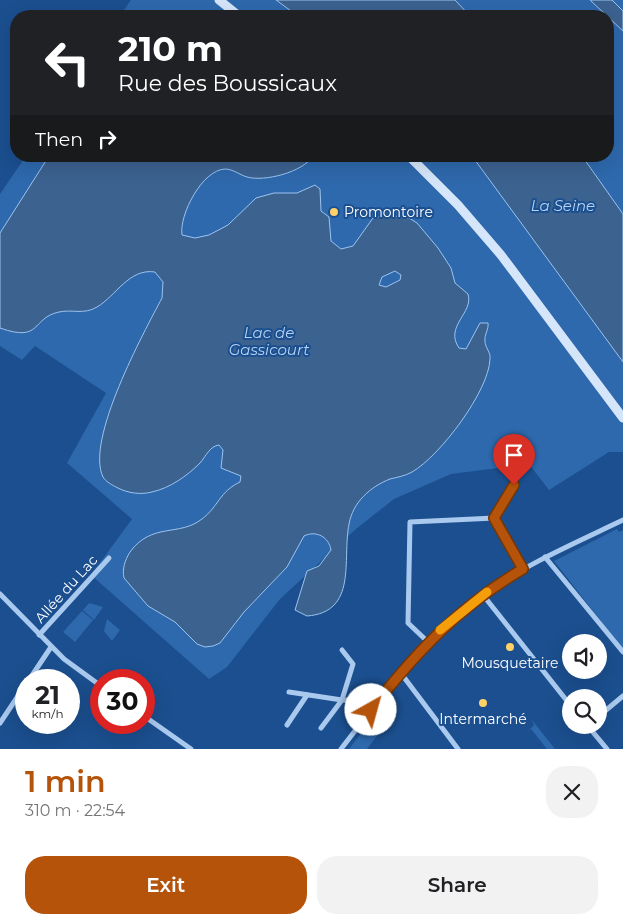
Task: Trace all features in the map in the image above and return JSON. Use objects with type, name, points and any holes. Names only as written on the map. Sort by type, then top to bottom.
[{"type":"main road","points":[[219,0],[232,10]]},
{"type":"main road","points":[[415,162],[458,205],[501,255],[530,291],[623,418]]},
{"type":"street","points":[[494,518],[514,485]]},
{"type":"street","points":[[494,518],[523,569]]},
{"type":"street","points":[[428,642],[408,623],[410,522],[494,518]]},
{"type":"street","points":[[341,749],[400,672],[428,642],[483,595],[523,569],[623,520]]},
{"type":"street","name":"Allée du Lac","points":[[39,635],[109,558]]},
{"type":"street","points":[[545,558],[623,652]]},
{"type":"street","points":[[0,594],[51,647],[90,677]]},
{"type":"street","points":[[483,595],[562,695]]},
{"type":"street","points":[[36,669],[51,647]]},
{"type":"street","points":[[321,728],[342,700],[353,664],[342,650]]},
{"type":"street","points":[[400,672],[458,749]]},
{"type":"street","points":[[289,692],[342,700],[362,700],[375,704]]},
{"type":"street","points":[[287,725],[307,695]]},
{"type":"street","points":[[607,709],[623,696]]},
{"type":"street","points":[[0,723],[15,700]]},
{"type":"street","points":[[155,724],[191,749]]},
{"type":"street","points":[[595,734],[606,749]]},
{"type":"shaded area","points":[[131,0],[276,0],[290,10],[124,10]]},
{"type":"shaded area","points":[[455,0],[623,0],[623,214],[586,162],[614,162],[614,10],[464,10]]},
{"type":"shaded area","name":"Lac de Gassicourt","points":[[22,162],[476,162],[623,362],[623,452],[609,452],[549,490],[529,464],[451,474],[394,499],[356,529],[280,599],[227,667],[209,679],[91,575],[132,519],[67,463],[106,393],[35,346],[22,360],[0,346],[0,194]]},
{"type":"shaded area","points":[[617,529],[619,532],[623,530],[623,649],[554,561]]},
{"type":"shaded area","points":[[89,603],[103,607],[94,620],[83,610]]},
{"type":"shaded area","points":[[82,611],[93,620],[75,642],[63,632]]},
{"type":"shaded area","points":[[107,619],[120,630],[112,641],[104,631]]},
{"type":"shaded area","points":[[385,702],[396,711],[367,749],[349,749]]},
{"type":"shaded area","points":[[532,720],[555,749],[547,749],[531,729],[527,732],[534,725]]},
{"type":"water","points":[[276,0],[455,0],[464,10],[290,10]]},
{"type":"water","points":[[590,0],[612,0],[623,11],[623,31],[614,23],[614,10],[601,10]]},
{"type":"water","name":"Lac de Gassicourt","points":[[45,162],[308,162],[292,171],[264,178],[247,177],[228,169],[216,171],[200,185],[188,206],[184,216],[182,235],[195,238],[209,235],[228,225],[256,198],[274,193],[297,193],[315,185],[320,189],[321,211],[329,217],[331,241],[341,249],[353,246],[373,218],[387,215],[409,218],[417,223],[438,248],[451,268],[455,283],[468,294],[469,301],[467,307],[455,333],[455,340],[459,348],[466,349],[480,323],[488,323],[485,339],[490,357],[488,372],[481,388],[472,405],[449,438],[423,464],[412,472],[383,482],[369,491],[358,502],[349,524],[346,568],[341,595],[334,605],[323,612],[307,616],[295,610],[307,571],[319,566],[331,550],[325,538],[317,534],[309,534],[304,536],[287,567],[244,612],[220,643],[205,647],[197,644],[175,622],[148,606],[124,578],[124,565],[130,552],[147,537],[156,533],[184,528],[202,519],[228,490],[240,482],[241,476],[221,468],[223,450],[219,445],[211,449],[200,463],[178,481],[152,492],[134,493],[111,485],[103,477],[100,460],[102,438],[109,413],[119,386],[162,298],[163,282],[155,272],[138,274],[130,278],[104,302],[92,309],[59,312],[50,315],[35,328],[23,333],[0,328],[0,233]],"holes":[[[395,271],[401,275],[400,280],[386,287],[379,285],[382,277]]]},
{"type":"water","name":"La Seine","points":[[476,162],[586,162],[623,214],[623,362]]},
{"type":"slow traffic","points":[[440,630],[487,592]]},
{"type":"place","name":"Promontoire","points":[[334,212]]},
{"type":"place","name":"Mousquetaire","points":[[510,647]]},
{"type":"place","name":"Intermarché","points":[[483,703]]},
{"type":"route","points":[[371,710],[400,672],[445,626],[482,596],[523,569],[494,518],[514,485]]}]
